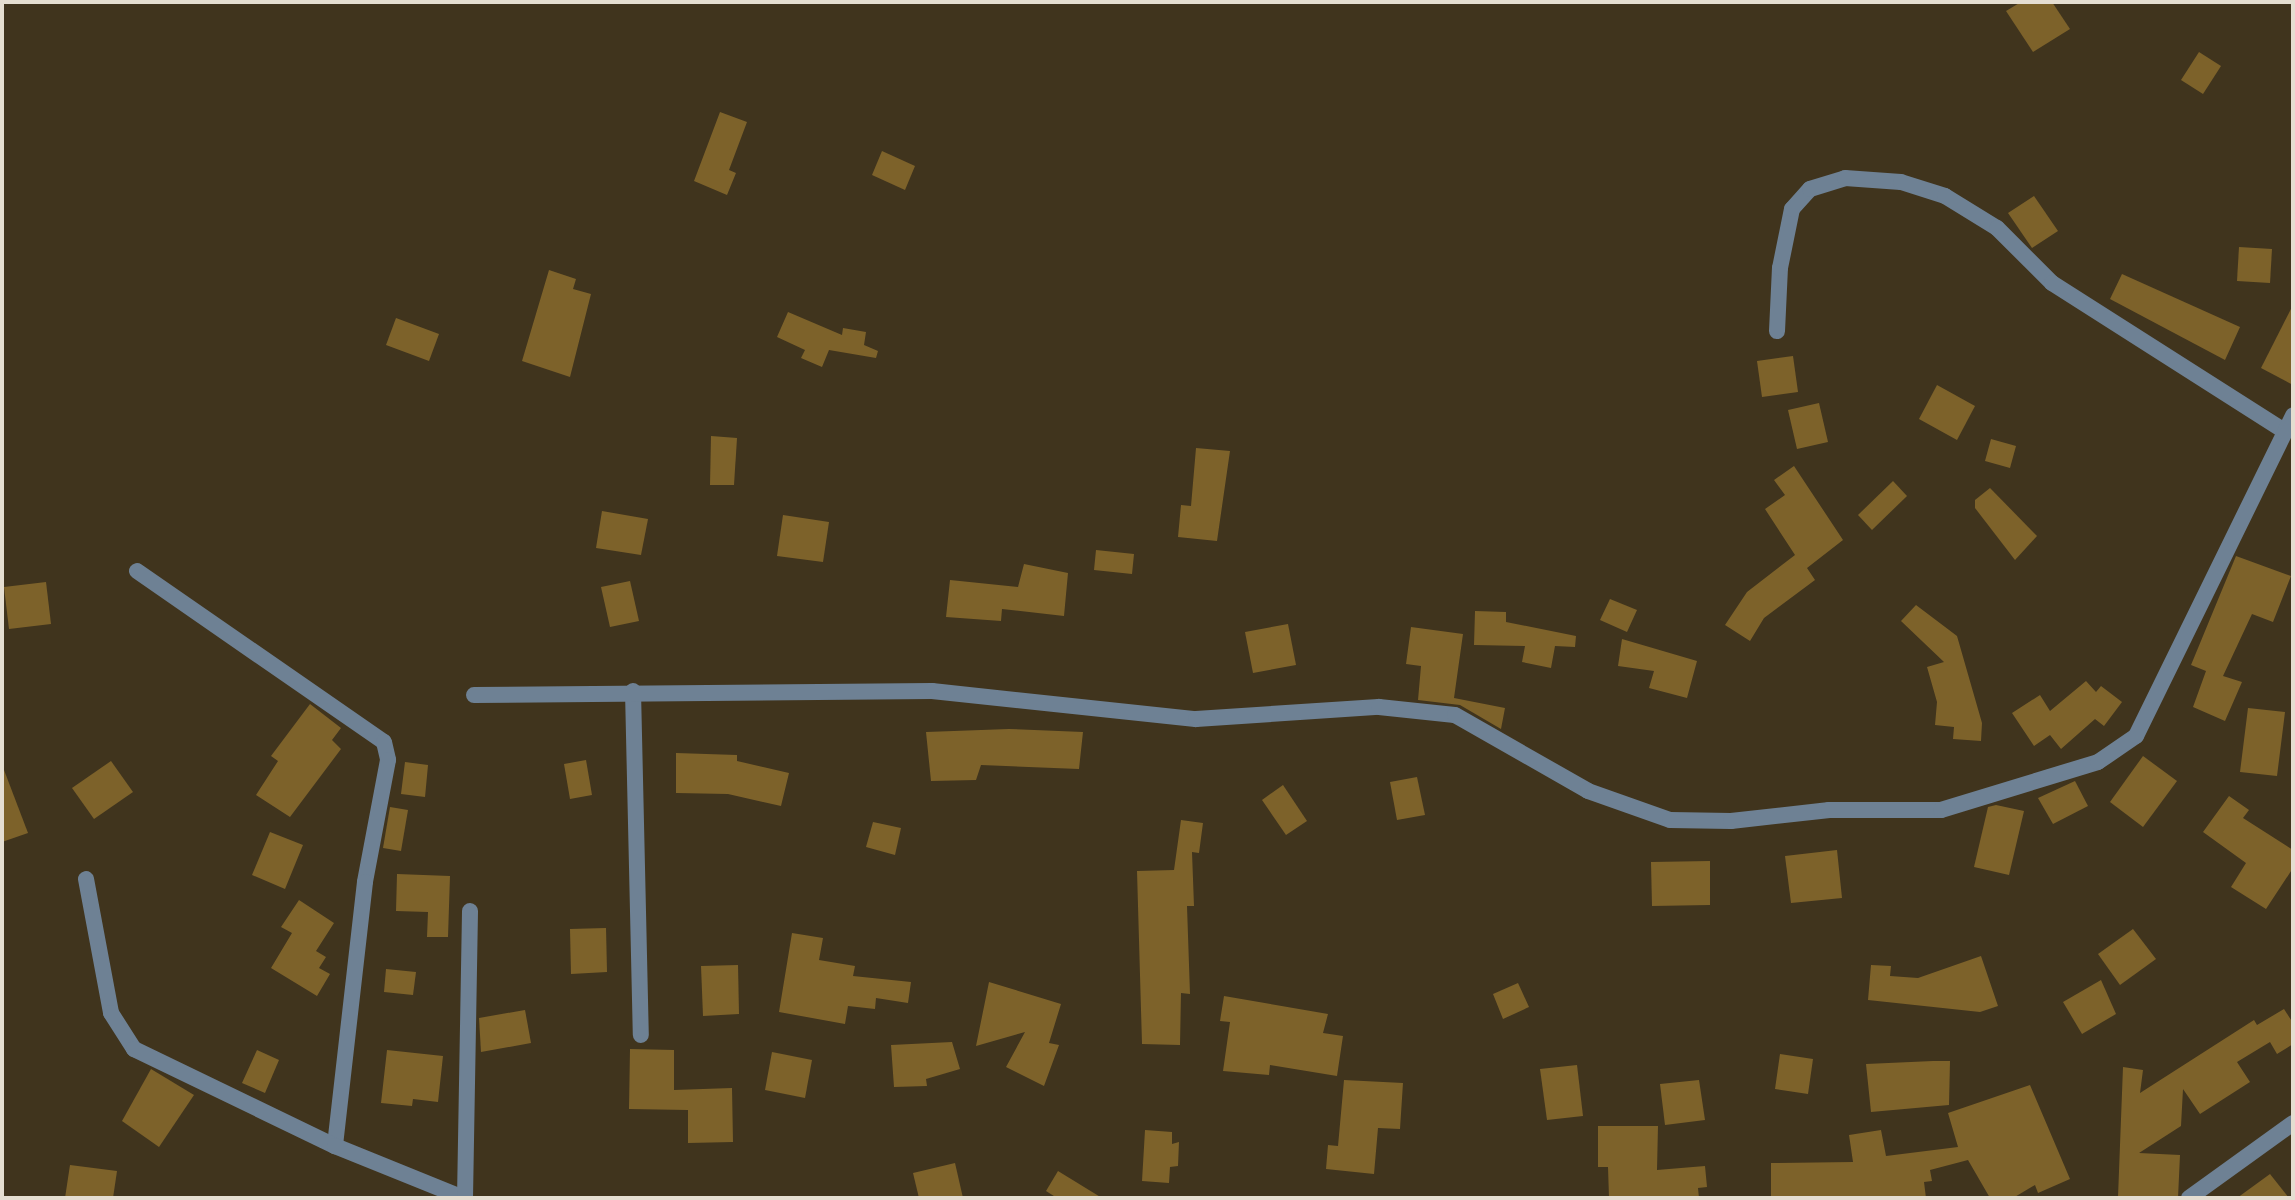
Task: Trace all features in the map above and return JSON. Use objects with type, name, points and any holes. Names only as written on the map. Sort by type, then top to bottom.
[{"type":"street","points":[[1777,331],[1780,268],[1792,209],[1810,189],[1845,178],[1901,182],[1945,196],[1997,228],[2052,283],[2284,431]]},
{"type":"street","points":[[474,695],[633,691],[932,691],[1196,719],[1379,707],[1455,715],[1588,791],[1670,820],[1731,821],[1829,810],[1941,810],[2098,762],[2136,736],[2293,415]]},
{"type":"street","points":[[137,571],[384,742],[388,760],[365,882],[335,1146]]},
{"type":"street","points":[[633,691],[641,1035]]},
{"type":"street","points":[[86,879],[111,1013],[134,1049],[335,1146],[464,1198],[470,911]]},
{"type":"street","points":[[2189,1198],[2293,1123]]},
{"type":"building","points":[[2021,2],[2052,2],[2070,29],[2033,52],[2006,11]]},
{"type":"building","points":[[2199,52],[2221,66],[2203,94],[2181,80]]},
{"type":"building","points":[[720,112],[747,122],[729,170],[736,173],[727,195],[694,181]]},
{"type":"building","points":[[882,151],[915,166],[905,190],[872,175]]},
{"type":"building","points":[[2034,196],[2058,231],[2032,248],[2008,213]]},
{"type":"building","points":[[2239,247],[2272,249],[2270,283],[2237,281]]},
{"type":"building","points":[[549,270],[576,279],[573,289],[591,294],[570,377],[522,361]]},
{"type":"building","points":[[2122,274],[2240,327],[2225,360],[2110,299]]},
{"type":"building","points":[[2293,305],[2293,385],[2261,368]]},
{"type":"building","points":[[788,312],[842,335],[843,328],[866,332],[864,345],[878,351],[876,358],[829,350],[822,367],[801,358],[805,350],[777,337]]},
{"type":"building","points":[[396,318],[439,334],[429,361],[386,345]]},
{"type":"building","points":[[1793,356],[1798,392],[1762,397],[1757,361]]},
{"type":"building","points":[[1937,385],[1975,406],[1957,440],[1919,419]]},
{"type":"building","points":[[1819,403],[1828,442],[1797,449],[1788,410]]},
{"type":"building","points":[[711,436],[737,438],[734,485],[710,485]]},
{"type":"building","points":[[1991,439],[2016,446],[2010,468],[1985,461]]},
{"type":"building","points":[[1196,448],[1230,451],[1217,541],[1178,537],[1181,505],[1191,506]]},
{"type":"building","points":[[1794,466],[1843,540],[1807,568],[1815,580],[1764,618],[1750,641],[1725,625],[1747,592],[1795,555],[1765,509],[1785,495],[1774,480]]},
{"type":"building","points":[[1893,481],[1907,496],[1872,530],[1858,515]]},
{"type":"building","points":[[1990,488],[2037,536],[2015,560],[1975,508],[1975,500]]},
{"type":"building","points":[[602,511],[648,519],[641,555],[596,548]]},
{"type":"building","points":[[783,515],[829,522],[823,562],[777,556]]},
{"type":"building","points":[[1096,550],[1134,554],[1132,574],[1094,570]]},
{"type":"building","points":[[2236,556],[2291,576],[2273,622],[2252,614],[2223,676],[2242,682],[2225,721],[2193,707],[2206,671],[2191,665]]},
{"type":"building","points":[[1024,564],[1068,573],[1064,616],[1002,609],[1001,621],[946,617],[950,580],[1018,587]]},
{"type":"building","points":[[630,581],[639,621],[610,627],[601,587]]},
{"type":"building","points":[[46,582],[51,624],[9,629],[4,587]]},
{"type":"building","points":[[1610,599],[1637,610],[1627,632],[1600,620]]},
{"type":"building","points":[[1916,605],[1957,636],[1982,723],[1981,741],[1953,739],[1954,727],[1935,725],[1937,702],[1927,667],[1944,662],[1901,621]]},
{"type":"building","points":[[1475,611],[1506,612],[1506,622],[1576,636],[1575,647],[1555,646],[1551,668],[1522,662],[1525,646],[1474,645]]},
{"type":"building","points":[[1288,624],[1296,665],[1253,673],[1245,632]]},
{"type":"building","points":[[1411,627],[1463,634],[1454,698],[1505,708],[1501,729],[1460,705],[1418,700],[1421,666],[1406,664]]},
{"type":"building","points":[[1622,639],[1697,661],[1687,698],[1649,688],[1654,671],[1618,666]]},
{"type":"building","points":[[2086,681],[2096,692],[2101,686],[2122,702],[2104,726],[2095,719],[2061,749],[2050,735],[2034,746],[2012,713],[2040,695],[2050,711]]},
{"type":"building","points":[[310,704],[341,728],[332,740],[341,749],[290,817],[256,795],[278,761],[271,756]]},
{"type":"building","points":[[2248,708],[2285,712],[2277,776],[2240,772]]},
{"type":"building","points":[[1009,729],[1083,732],[1079,769],[981,765],[976,780],[931,781],[926,732]]},
{"type":"building","points":[[676,753],[737,755],[737,761],[789,773],[781,806],[728,794],[676,793]]},
{"type":"building","points":[[2143,756],[2177,781],[2143,827],[2110,802]]},
{"type":"building","points":[[586,760],[592,795],[570,799],[564,764]]},
{"type":"building","points":[[111,761],[133,792],[94,819],[72,788]]},
{"type":"building","points":[[405,762],[428,765],[425,797],[401,794]]},
{"type":"building","points":[[2,771],[28,833],[2,842]]},
{"type":"building","points":[[1417,777],[1425,815],[1397,820],[1390,782]]},
{"type":"building","points":[[2075,781],[2088,806],[2053,824],[2038,798]]},
{"type":"building","points":[[1283,785],[1307,821],[1286,835],[1262,800]]},
{"type":"building","points":[[2229,796],[2249,810],[2243,818],[2293,850],[2293,868],[2266,909],[2231,887],[2246,863],[2203,832]]},
{"type":"building","points":[[1996,805],[2024,811],[2009,875],[1974,867],[1988,807]]},
{"type":"building","points":[[390,807],[408,810],[401,851],[383,848]]},
{"type":"building","points":[[1181,820],[1203,823],[1199,853],[1192,852],[1194,906],[1187,906],[1190,994],[1181,993],[1180,1045],[1142,1044],[1137,871],[1174,870]]},
{"type":"building","points":[[873,822],[901,828],[895,855],[866,847]]},
{"type":"building","points":[[270,832],[303,845],[285,889],[252,875]]},
{"type":"building","points":[[1837,850],[1842,898],[1791,903],[1785,856]]},
{"type":"building","points":[[1710,861],[1710,905],[1652,906],[1651,862]]},
{"type":"building","points":[[397,874],[450,876],[448,937],[427,937],[428,912],[396,911]]},
{"type":"building","points":[[299,900],[334,923],[316,951],[326,957],[319,968],[330,974],[317,996],[271,968],[292,933],[281,927]]},
{"type":"building","points":[[606,928],[607,972],[571,974],[570,929]]},
{"type":"building","points":[[2133,929],[2156,959],[2120,985],[2098,954]]},
{"type":"building","points":[[792,933],[823,938],[819,960],[855,966],[853,976],[911,982],[908,1003],[876,998],[875,1009],[848,1006],[845,1024],[779,1012]]},
{"type":"building","points":[[1981,956],[1998,1006],[1980,1012],[1868,1000],[1871,965],[1891,966],[1890,976],[1918,978]]},
{"type":"building","points":[[738,965],[739,1014],[703,1016],[701,966]]},
{"type":"building","points":[[386,969],[416,972],[413,995],[384,992]]},
{"type":"building","points":[[2101,980],[2116,1014],[2082,1034],[2063,1002]]},
{"type":"building","points":[[989,982],[1061,1004],[1049,1043],[1059,1045],[1044,1086],[1006,1067],[1025,1032],[976,1046]]},
{"type":"building","points":[[1518,983],[1529,1007],[1503,1019],[1493,994]]},
{"type":"building","points":[[1224,996],[1328,1014],[1323,1033],[1343,1036],[1337,1076],[1270,1065],[1269,1075],[1223,1071],[1230,1022],[1220,1021]]},
{"type":"building","points":[[2284,1009],[2293,1023],[2293,1044],[2277,1054],[2270,1042],[2237,1062],[2250,1082],[2200,1114],[2183,1089],[2181,1126],[2139,1153],[2180,1155],[2178,1198],[2118,1197],[2123,1067],[2143,1070],[2140,1093],[2254,1020],[2257,1025]]},
{"type":"building","points":[[525,1010],[531,1043],[481,1052],[479,1018]]},
{"type":"building","points":[[952,1042],[960,1069],[926,1079],[927,1086],[894,1087],[891,1045]]},
{"type":"building","points":[[630,1049],[674,1050],[674,1090],[732,1088],[733,1142],[688,1143],[688,1110],[629,1109]]},
{"type":"building","points":[[257,1050],[279,1060],[265,1093],[242,1083]]},
{"type":"building","points":[[387,1050],[443,1056],[438,1102],[413,1099],[412,1106],[381,1103]]},
{"type":"building","points":[[772,1052],[812,1060],[805,1098],[765,1090]]},
{"type":"building","points":[[1780,1054],[1813,1059],[1808,1094],[1775,1089]]},
{"type":"building","points":[[1950,1061],[1949,1105],[1871,1112],[1866,1064]]},
{"type":"building","points":[[1577,1065],[1583,1116],[1547,1120],[1540,1069]]},
{"type":"building","points":[[151,1069],[194,1095],[159,1147],[122,1121]]},
{"type":"building","points":[[1344,1080],[1403,1083],[1400,1129],[1378,1128],[1374,1174],[1326,1169],[1328,1145],[1338,1146]]},
{"type":"building","points":[[1699,1080],[1705,1120],[1665,1125],[1660,1084]]},
{"type":"building","points":[[2030,1085],[2070,1179],[2038,1193],[2035,1185],[2013,1198],[1990,1198],[1968,1160],[1930,1170],[1932,1181],[1924,1182],[1926,1198],[1771,1198],[1771,1163],[1853,1162],[1849,1135],[1881,1130],[1886,1156],[1958,1147],[1948,1113]]},
{"type":"building","points":[[1598,1126],[1658,1126],[1657,1170],[1705,1166],[1707,1187],[1698,1188],[1699,1198],[1609,1198],[1608,1167],[1598,1167]]},
{"type":"building","points":[[1145,1130],[1172,1132],[1172,1144],[1179,1142],[1178,1166],[1170,1167],[1169,1183],[1142,1181]]},
{"type":"building","points":[[955,1163],[963,1198],[919,1198],[913,1173]]},
{"type":"building","points":[[70,1165],[117,1171],[113,1198],[65,1198]]},
{"type":"building","points":[[1058,1171],[1102,1198],[1057,1198],[1046,1191]]},
{"type":"building","points":[[2270,1174],[2289,1198],[2237,1198]]}]
